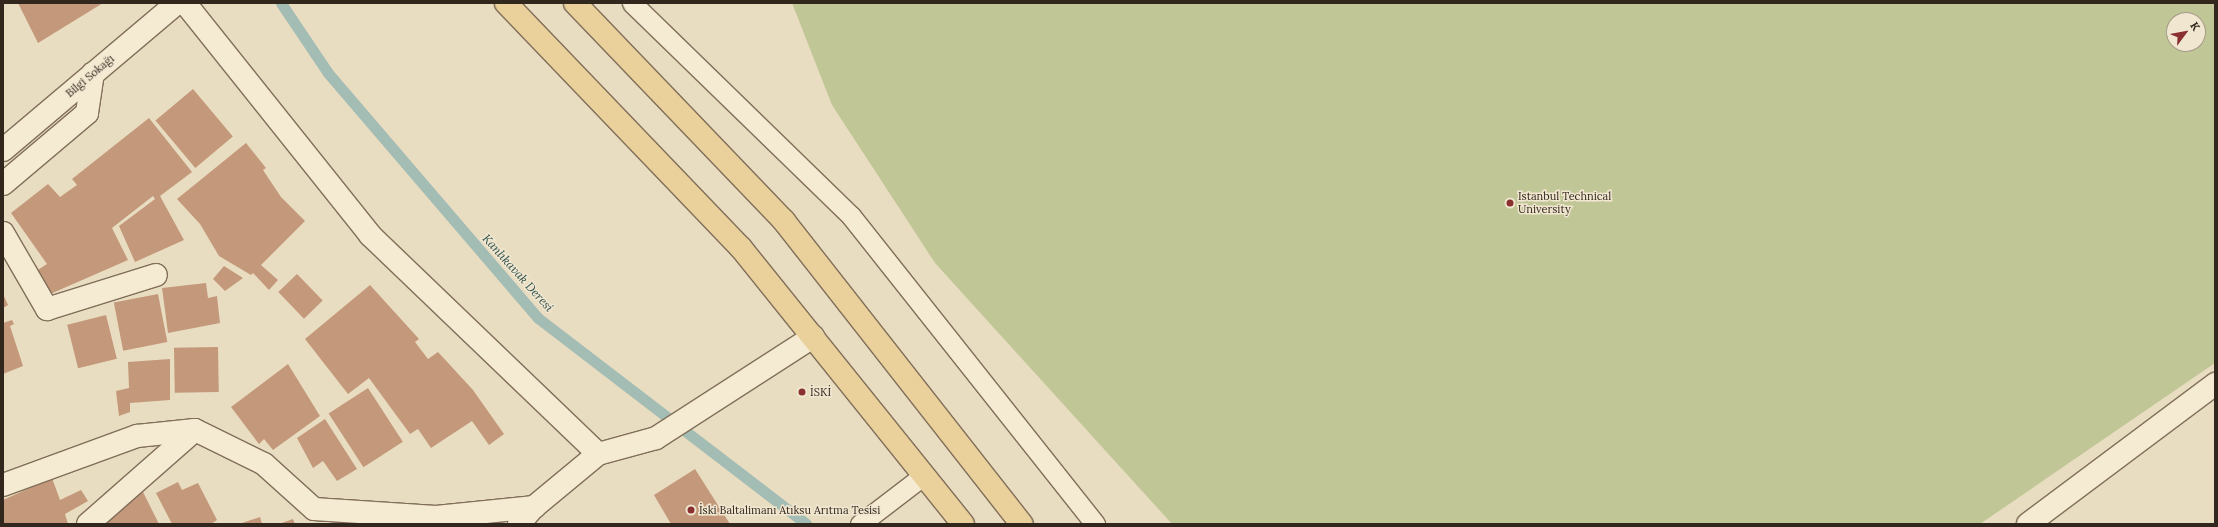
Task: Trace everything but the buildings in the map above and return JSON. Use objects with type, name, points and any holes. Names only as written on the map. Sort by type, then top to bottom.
[{"type":"main road","points":[[506,3],[741,248],[963,524]]},
{"type":"main road","points":[[575,3],[784,221],[1022,524]]},
{"type":"street","name":"Bilgi Sokağı","points":[[3,150],[177,3]]},
{"type":"street","points":[[185,3],[370,235],[598,454]]},
{"type":"street","points":[[3,184],[87,113],[93,73]]},
{"type":"street","points":[[3,233],[47,309],[156,275]]},
{"type":"street","points":[[519,524],[534,507],[598,454],[656,438],[813,337]]},
{"type":"street","points":[[2028,524],[2215,384]]},
{"type":"street","points":[[3,485],[136,436],[195,430],[264,464],[314,508],[436,517],[534,507]]},
{"type":"street","points":[[88,524],[195,430]]},
{"type":"lane","points":[[632,3],[850,216],[1094,524]]},
{"type":"lane","points":[[860,524],[924,475]]},
{"type":"green space","name":"Istanbul Technical University","points":[[792,3],[2215,3],[2215,363],[1980,524],[1172,524],[935,263],[832,105]]},
{"type":"waterway","name":"Kanlıkavak Deresi","points":[[281,3],[328,73],[538,318],[806,524]]},
{"type":"place","name":"Istanbul Technical University","points":[[1510,203]]},
{"type":"place","name":"İSKİ","points":[[802,392]]},
{"type":"place","name":"İski Baltalimanı Atıksu Arıtma Tesisi","points":[[691,510]]}]
